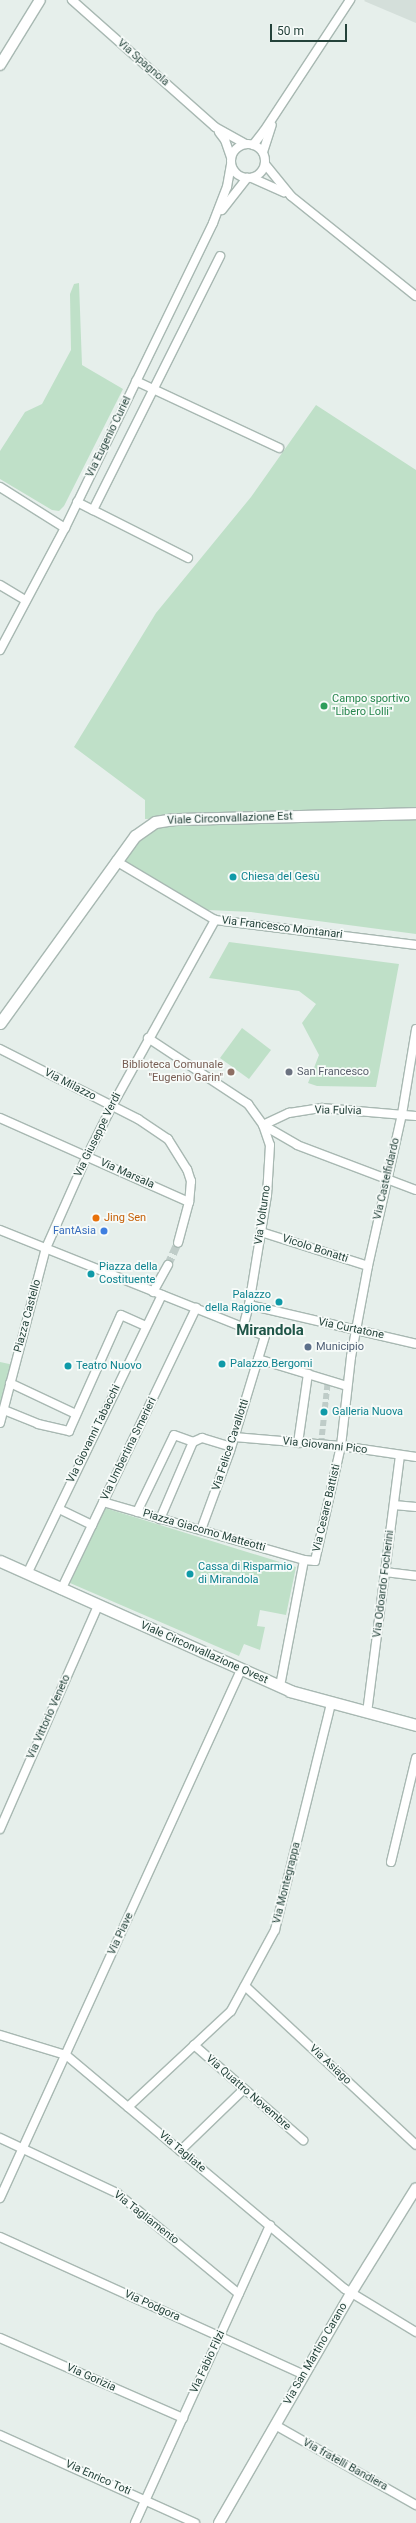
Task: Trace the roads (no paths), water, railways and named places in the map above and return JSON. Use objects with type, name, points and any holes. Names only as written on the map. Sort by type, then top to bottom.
[{"type":"main road","name":"Viale Circonvallazione Est","points":[[0,1023],[135,836],[155,822],[174,819],[416,813]]},
{"type":"main road","name":"Viale Circonvallazione Ovest","points":[[0,1561],[61,1590],[280,1686],[331,1704],[416,1725]]},
{"type":"street","points":[[0,65],[40,0]]},
{"type":"street","name":"Via Spagnola","points":[[72,0],[215,127],[225,140],[231,161]]},
{"type":"street","points":[[350,0],[278,109],[249,144],[236,148],[231,161],[237,174],[271,184],[291,196],[416,296]]},
{"type":"street","points":[[278,109],[263,152],[265,164],[291,196]]},
{"type":"street","name":"Via Spagnola","points":[[215,127],[249,144]]},
{"type":"street","points":[[249,144],[263,152]]},
{"type":"street","name":"Via Eugenio Curiel","points":[[214,223],[227,187],[231,161]]},
{"type":"street","points":[[250,178],[261,173],[265,164]]},
{"type":"street","name":"Via Eugenio Curiel","points":[[0,650],[25,600],[65,528],[214,223],[229,199],[250,178]]},
{"type":"street","points":[[93,510],[220,256]]},
{"type":"street","points":[[136,381],[279,448]]},
{"type":"street","points":[[0,487],[65,528]]},
{"type":"street","points":[[77,502],[188,558]]},
{"type":"street","points":[[0,585],[25,600]]},
{"type":"street","name":"Via Francesco Montanari","points":[[116,861],[215,920],[416,945]]},
{"type":"street","name":"Via Giuseppe Verdi","points":[[46,1248],[87,1156],[112,1106],[148,1038],[215,920]]},
{"type":"street","name":"Via Castelfidardo","points":[[348,1386],[356,1329],[368,1266],[402,1114],[416,1029]]},
{"type":"street","points":[[148,1038],[248,1104],[263,1126],[297,1145],[416,1190]]},
{"type":"street","name":"Via Milazzo","points":[[0,1049],[153,1127],[168,1139],[187,1169],[191,1181],[189,1202],[178,1243]]},
{"type":"street","name":"Via Fulvia","points":[[263,1126],[289,1113],[322,1108],[416,1116]]},
{"type":"street","name":"Via Marsala","points":[[0,1118],[189,1202]]},
{"type":"street","name":"Via Volturno","points":[[249,1305],[267,1196],[270,1145],[263,1126]]},
{"type":"street","points":[[0,1230],[265,1336],[258,1358],[348,1386]]},
{"type":"street","name":"Vicolo Bonatti","points":[[261,1232],[368,1266]]},
{"type":"street","name":"Piazza Castello","points":[[0,1423],[46,1248]]},
{"type":"street","points":[[153,1292],[168,1265]]},
{"type":"street","name":"Via Giovanni Tabacchi","points":[[27,1574],[162,1295]]},
{"type":"street","points":[[243,1327],[249,1305]]},
{"type":"street","name":"Via Curtatone","points":[[249,1305],[285,1315],[356,1329],[416,1344]]},
{"type":"street","name":"Via Umbertina Smerieri","points":[[61,1590],[196,1308]]},
{"type":"street","points":[[4,1410],[38,1424],[69,1431],[121,1315],[146,1326]]},
{"type":"street","name":"Via Felice Cavallotti","points":[[201,1530],[231,1447],[258,1358]]},
{"type":"street","points":[[298,1443],[308,1374]]},
{"type":"street","points":[[10,1383],[76,1414]]},
{"type":"street","name":"Via Cesare Battisti","points":[[280,1686],[304,1560],[315,1561],[341,1446],[348,1386]]},
{"type":"street","points":[[137,1512],[174,1435],[193,1442]]},
{"type":"street","name":"Via Giovanni Pico","points":[[234,1437],[341,1446],[416,1457]]},
{"type":"street","points":[[160,1518],[193,1442],[202,1438],[231,1447]]},
{"type":"street","name":"Via Odoardo Focherini","points":[[368,1713],[400,1455]]},
{"type":"street","name":"Piazza Giacomo Matteotti","points":[[103,1502],[304,1560]]},
{"type":"street","points":[[394,1505],[416,1508]]},
{"type":"street","points":[[59,1509],[92,1525]]},
{"type":"street","points":[[385,1572],[416,1576]]},
{"type":"street","name":"Via Vittorio Veneto","points":[[0,1829],[98,1606]]},
{"type":"street","name":"Via Piave","points":[[0,2198],[241,1670]]},
{"type":"street","name":"Via Montegrappa","points":[[128,2107],[231,2011],[275,1930],[331,1704]]},
{"type":"street","points":[[391,1862],[416,1758]]},
{"type":"street","name":"Via Asiago","points":[[244,1986],[416,2144]]},
{"type":"street","name":"Via Tagliate","points":[[0,2035],[66,2055],[351,2293],[416,2332]]},
{"type":"street","name":"Via Quattro Novembre","points":[[194,2045],[303,2140]]},
{"type":"street","points":[[180,2151],[244,2089]]},
{"type":"street","name":"Via Tagliamento","points":[[0,2138],[117,2193],[239,2294]]},
{"type":"street","name":"Via San Martino Carano","points":[[219,2523],[351,2293],[416,2188]]},
{"type":"street","name":"Via Fabio Filzi","points":[[135,2523],[270,2225]]},
{"type":"street","name":"Via Podgora","points":[[0,2237],[304,2375]]},
{"type":"street","name":"Via Gorizia","points":[[0,2338],[183,2418]]},
{"type":"street","name":"Via fratelli Bandiera","points":[[275,2425],[416,2505]]},
{"type":"street","name":"Via Enrico Toti","points":[[0,2435],[146,2499],[195,2523]]},
{"type":"tunnel","points":[[168,1265],[178,1243]]},
{"type":"tunnel","points":[[321,1444],[328,1380]]},
{"type":"place","name":"Campo sportivo \"Libero Lolli\"","points":[[324,706]]},
{"type":"place","name":"Chiesa del Gesù","points":[[233,877]]},
{"type":"place","name":"Biblioteca Comunale \"Eugenio Garin\"","points":[[231,1072]]},
{"type":"place","name":"San Francesco","points":[[289,1072]]},
{"type":"place","name":"Jing Sen","points":[[96,1218]]},
{"type":"place","name":"FantAsia","points":[[104,1231]]},
{"type":"place","name":"Piazza della Costituente","points":[[91,1274]]},
{"type":"place","name":"Palazzo della Ragione","points":[[279,1302]]},
{"type":"place","name":"Municipio","points":[[308,1347]]},
{"type":"place","name":"Palazzo Bergomi","points":[[222,1364]]},
{"type":"place","name":"Teatro Nuovo","points":[[68,1366]]},
{"type":"place","name":"Galleria Nuova","points":[[324,1412]]},
{"type":"place","name":"Cassa di Risparmio di Mirandola","points":[[190,1574]]},
{"type":"district","name":"Mirandola","points":[[270,1331]]}]
